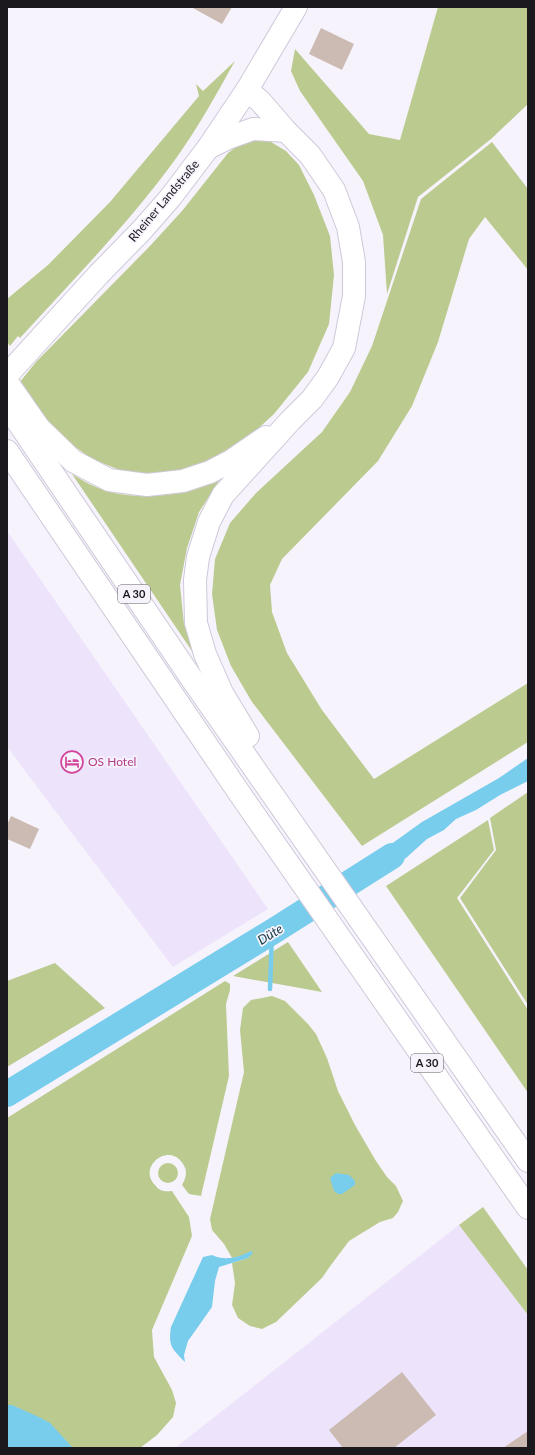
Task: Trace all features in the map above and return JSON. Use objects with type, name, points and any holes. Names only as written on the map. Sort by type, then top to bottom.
[{"type":"main road","name":"Rheiner Landstraße","points":[[7,375],[170,198],[208,148],[246,90],[296,7]]},
{"type":"main road","points":[[246,90],[260,101],[310,155],[334,190],[348,226],[354,262],[354,296],[344,348],[328,377],[312,399],[223,495],[209,522],[198,557],[195,580],[196,623],[205,654],[222,693],[256,748],[262,780]]},
{"type":"main road","points":[[208,148],[228,138],[253,129],[286,130]]},
{"type":"main road","points":[[7,382],[39,428],[73,461],[109,480],[116,481],[147,485],[183,481],[210,472],[290,421]]},
{"type":"main road","name":"A 30","points":[[7,406],[194,682],[528,1160]]},
{"type":"main road","name":"A 30","points":[[7,450],[302,884],[528,1208]]},
{"type":"main road","points":[[7,474],[32,508],[48,512]]},
{"type":"shaded area","points":[[7,531],[268,909],[173,967],[7,747]]},
{"type":"shaded area","points":[[459,1225],[528,1315],[528,1448],[175,1448]]},
{"type":"green space","points":[[438,7],[528,7],[528,104],[491,139],[418,197],[387,294],[383,235],[363,181],[300,91],[291,71],[295,49],[369,134],[400,140]]},
{"type":"green space","points":[[235,61],[193,133],[159,181],[101,250],[20,338],[18,336],[10,346],[7,342],[7,299],[48,265],[110,202],[199,96],[196,84],[203,91]]},
{"type":"green space","points":[[254,140],[271,142],[286,151],[299,165],[314,195],[330,236],[334,275],[329,324],[308,372],[274,414],[242,443],[193,471],[159,476],[127,473],[92,459],[71,444],[51,425],[19,383],[36,362],[149,247],[182,211],[228,153],[240,144]]},
{"type":"green space","points":[[492,142],[528,189],[528,270],[485,217],[469,239],[438,342],[412,406],[378,461],[282,559],[270,585],[272,612],[287,653],[322,710],[374,779],[528,683],[528,742],[362,846],[252,702],[231,666],[217,630],[212,594],[215,559],[230,523],[256,493],[322,432],[350,392],[372,346],[421,199]]},
{"type":"green space","points":[[72,474],[89,484],[107,491],[117,494],[140,496],[165,495],[188,491],[198,488],[222,476],[199,512],[187,548],[180,585],[184,624],[196,657]]},
{"type":"green space","points":[[528,792],[528,1005],[460,898],[496,850],[490,818]]},
{"type":"green space","points":[[488,820],[494,850],[457,898],[528,1010],[528,1093],[386,886]]},
{"type":"green space","points":[[288,942],[322,992],[233,976]]},
{"type":"green space","points":[[55,963],[105,1008],[7,1067],[7,981]]},
{"type":"green space","points":[[225,981],[230,984],[226,1004],[229,1076],[201,1196],[189,1194],[182,1185],[186,1169],[177,1158],[170,1155],[163,1156],[152,1164],[150,1171],[150,1178],[158,1189],[162,1191],[172,1191],[189,1217],[192,1236],[152,1330],[154,1357],[172,1390],[176,1403],[173,1417],[157,1435],[140,1448],[7,1448],[7,1118]]},
{"type":"green space","points":[[272,996],[285,1001],[316,1034],[327,1058],[338,1091],[355,1125],[376,1161],[387,1177],[396,1186],[403,1201],[398,1212],[393,1218],[380,1222],[349,1241],[322,1278],[276,1322],[262,1329],[250,1326],[238,1318],[232,1305],[235,1283],[232,1263],[248,1258],[251,1251],[243,1256],[232,1258],[224,1244],[212,1230],[210,1219],[244,1072],[240,1030],[243,1008],[251,1000]]},
{"type":"green space","points":[[168,1163],[175,1166],[178,1173],[175,1180],[168,1183],[161,1180],[158,1173],[161,1166]]},
{"type":"green space","points":[[483,1207],[528,1270],[528,1315],[459,1225]]},
{"type":"water","points":[[528,758],[528,781],[500,795],[476,810],[456,819],[444,830],[427,839],[406,858],[365,879],[355,865],[376,855],[422,822],[499,778]]},
{"type":"water","points":[[336,1173],[349,1175],[355,1181],[355,1185],[342,1194],[338,1194],[334,1191],[330,1178]]},
{"type":"water","points":[[251,1251],[253,1253],[248,1258],[219,1267],[215,1281],[212,1307],[188,1341],[184,1355],[185,1362],[172,1347],[170,1339],[171,1327],[203,1257],[212,1255],[222,1258],[232,1258]]},
{"type":"water","points":[[7,1405],[12,1405],[50,1423],[73,1448],[7,1448]]},
{"type":"building","points":[[191,7],[232,7],[222,24]]},
{"type":"building","points":[[321,28],[354,44],[342,70],[309,54]]},
{"type":"building","points":[[11,816],[39,829],[30,849],[7,839],[7,825]]},
{"type":"building","points":[[402,1372],[436,1415],[394,1448],[343,1448],[329,1430]]},
{"type":"building","points":[[528,1431],[528,1448],[503,1448]]},
{"type":"waterway","name":"Düte","points":[[7,1094],[272,932],[392,856]]},
{"type":"waterway","points":[[270,989],[272,932]]},
{"type":"place","name":"OS Hotel","points":[[72,762]]}]
